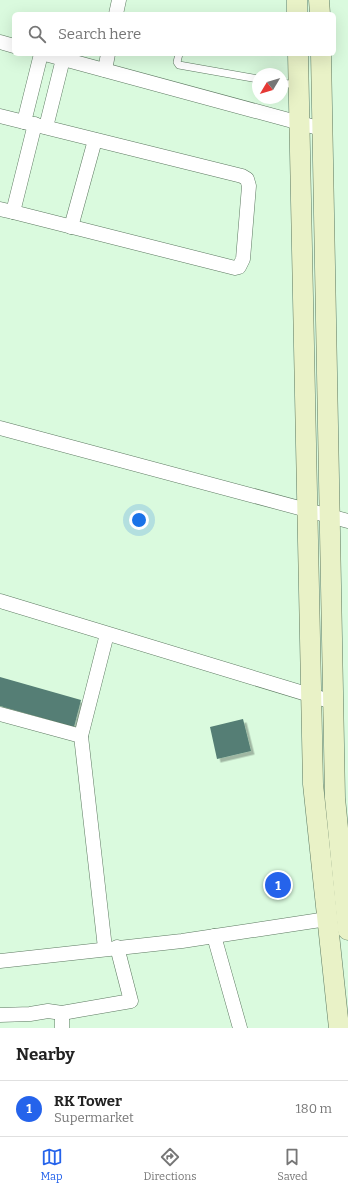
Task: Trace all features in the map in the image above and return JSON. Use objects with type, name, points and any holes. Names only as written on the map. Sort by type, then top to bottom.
[{"type":"street","points":[[116,12],[119,0]]},
{"type":"street","points":[[296,0],[297,12]]},
{"type":"street","points":[[320,0],[320,12]]},
{"type":"street","points":[[0,42],[12,45]]},
{"type":"street","points":[[35,124],[41,56]]},
{"type":"street","points":[[52,56],[322,129]]},
{"type":"street","points":[[105,70],[108,56]]},
{"type":"street","points":[[297,56],[290,84],[299,123],[313,784],[339,1028]]},
{"type":"street","points":[[321,56],[322,129],[339,519],[333,702],[335,798],[348,930]]},
{"type":"street","points":[[0,116],[35,124],[247,179],[250,186],[243,259],[239,267],[235,268],[7,210],[35,124],[63,59]]},
{"type":"street","points":[[71,227],[95,140]]},
{"type":"street","points":[[0,428],[339,519]]},
{"type":"street","points":[[0,601],[333,702]]},
{"type":"street","points":[[0,1015],[30,1014],[48,1011],[62,1013],[131,1001],[111,948],[81,736],[107,634]]},
{"type":"street","points":[[0,714],[81,736]]},
{"type":"street","points":[[0,961],[214,936],[327,919]]},
{"type":"street","points":[[214,936],[240,1028]]},
{"type":"street","points":[[62,1013],[62,1028]]},
{"type":"lane","points":[[178,56],[177,62],[179,64],[252,78]]},
{"type":"building","points":[[0,677],[81,700],[74,727],[0,706]]},
{"type":"building","points":[[243,719],[251,751],[217,759],[210,727]]},
{"type":"place","name":"RK Tower","points":[[278,885]]}]
